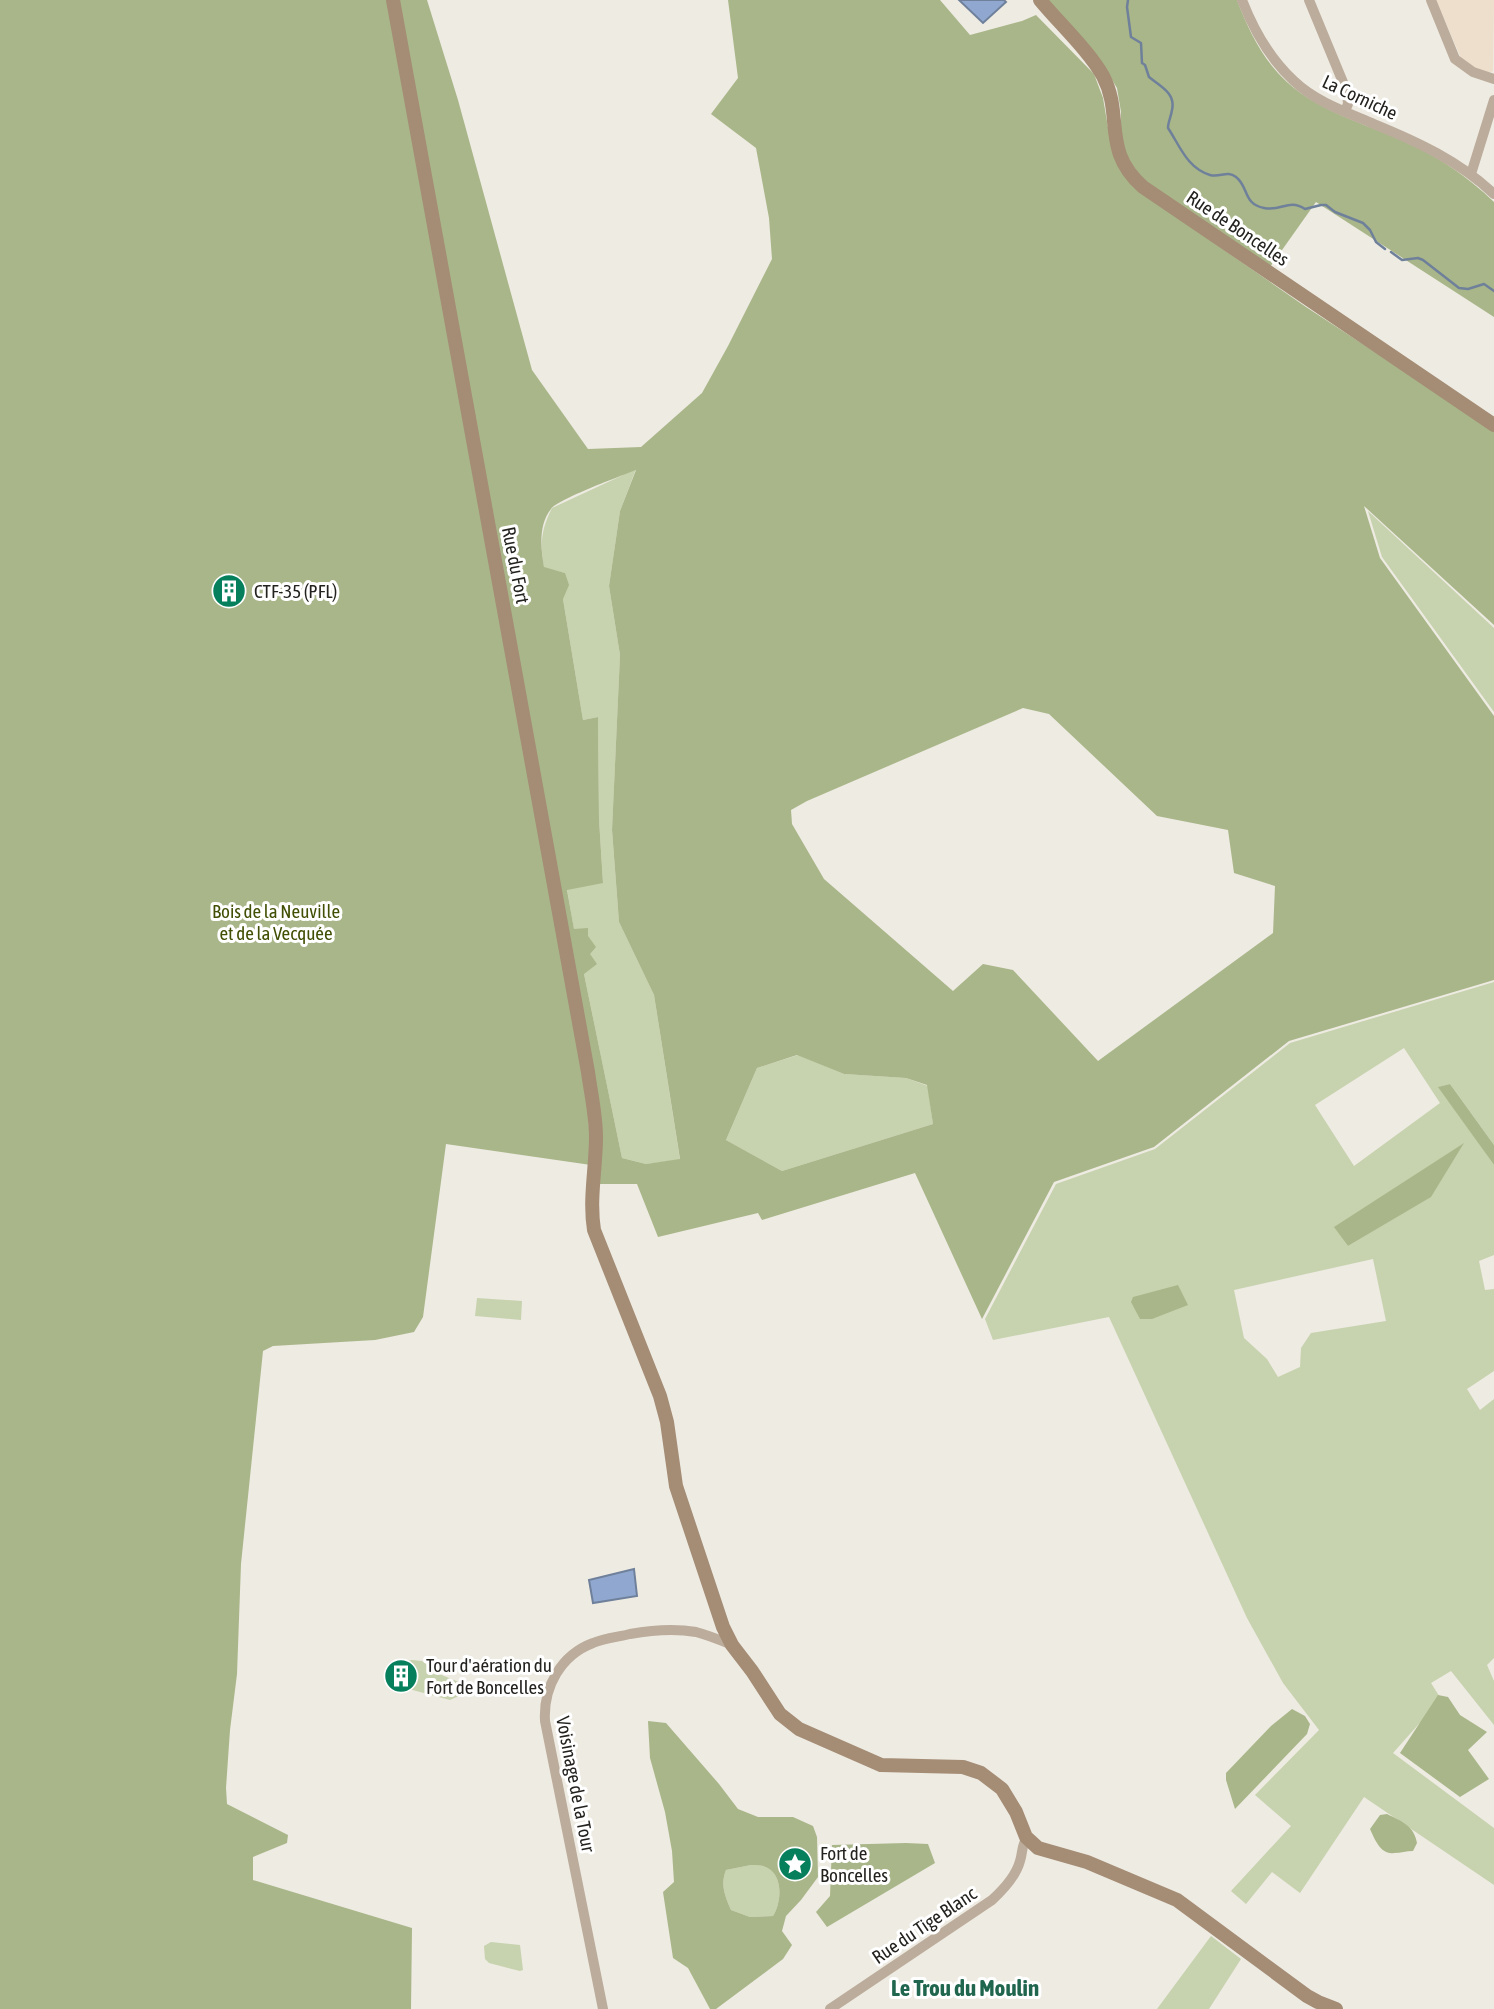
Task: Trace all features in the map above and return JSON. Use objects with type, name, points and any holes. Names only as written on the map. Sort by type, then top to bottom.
[{"type":"street","name":"Rue du Fort","points":[[393,0],[588,1072],[596,1137],[592,1210],[594,1230],[660,1396],[667,1422],[676,1486],[716,1611],[732,1645],[780,1714],[792,1724],[881,1765],[963,1767],[981,1773],[996,1783],[1008,1797],[1027,1838]]},
{"type":"street","name":"Rue de Boncelles","points":[[1040,0],[1094,62],[1102,76],[1108,88],[1118,152],[1131,177],[1494,425]]},
{"type":"street","name":"La Corniche","points":[[1242,0],[1259,37],[1275,61],[1296,83],[1309,93],[1345,111],[1429,148],[1471,174],[1494,194]]},
{"type":"street","points":[[1309,0],[1347,92],[1348,104],[1345,111]]},
{"type":"street","points":[[1431,0],[1455,59],[1473,72],[1494,79]]},
{"type":"street","points":[[1471,174],[1494,100]]},
{"type":"street","points":[[697,1632],[710,1625],[716,1611]]},
{"type":"street","name":"Voisinage de la Tour","points":[[603,2009],[545,1721],[546,1697],[558,1669],[572,1655],[591,1643],[656,1630],[697,1632],[732,1645]]},
{"type":"street","points":[[1027,1838],[1041,1849],[1087,1862],[1177,1900],[1307,1996],[1336,2009]]},
{"type":"street","name":"Rue du Tige Blanc","points":[[834,2008],[992,1900],[1006,1885],[1021,1859],[1022,1847],[1027,1838]]},
{"type":"street","points":[[1021,1859],[1041,1849]]},
{"type":"shaded area","points":[[1436,0],[1494,0],[1493,71],[1488,73],[1473,67],[1461,58]]},
{"type":"green space","name":"Bois de la Neuville et de la Vecquée","points":[[0,0],[388,0],[587,1092],[591,1165],[446,1144],[423,1317],[414,1332],[375,1340],[273,1346],[263,1351],[241,1564],[237,1674],[230,1730],[227,1804],[288,1835],[287,1843],[253,1857],[253,1880],[412,1928],[411,2009],[0,2009]]},
{"type":"green space","points":[[398,0],[427,0],[458,100],[532,370],[588,449],[641,447],[702,393],[772,259],[769,218],[756,148],[711,114],[738,78],[728,0],[940,0],[970,35],[1036,15],[1094,74],[1103,98],[1112,151],[1148,197],[1306,307],[1494,430],[1494,625],[1364,506],[1380,558],[1494,716],[1494,980],[1289,1041],[1154,1147],[1054,1182],[982,1319],[915,1173],[762,1220],[758,1213],[658,1237],[637,1184],[597,1184],[599,1135]],"holes":[[[636,470],[620,511],[609,586],[620,655],[612,830],[619,922],[654,995],[680,1159],[646,1164],[622,1158],[584,974],[597,964],[590,954],[596,947],[588,936],[588,928],[574,929],[567,890],[603,883],[598,717],[583,720],[563,599],[569,585],[565,573],[544,567],[541,545],[544,522],[556,505]],[[1023,708],[1049,714],[1157,816],[1228,830],[1234,873],[1275,886],[1273,933],[1098,1061],[1013,970],[983,964],[953,991],[824,879],[792,824],[791,810]],[[797,1055],[844,1074],[906,1078],[927,1085],[933,1124],[782,1171],[726,1140],[757,1068]]]},
{"type":"green space","points":[[1046,0],[1237,0],[1263,54],[1287,82],[1314,102],[1430,154],[1474,184],[1494,202],[1494,317],[1316,202],[1270,267],[1137,177],[1121,141],[1121,112],[1117,88],[1105,68]]},
{"type":"green space","points":[[636,469],[620,511],[609,586],[620,655],[612,831],[619,922],[654,995],[680,1160],[646,1164],[622,1158],[584,974],[589,954],[574,930],[567,889],[603,882],[598,717],[583,720],[563,599],[565,573],[544,568],[542,544],[552,508]]},
{"type":"green space","points":[[1368,511],[1494,628],[1494,712],[1382,557]]},
{"type":"green space","points":[[1494,982],[1494,1145],[1450,1084],[1439,1087],[1494,1165],[1494,1255],[1479,1261],[1485,1290],[1494,1289],[1494,1371],[1467,1389],[1480,1410],[1494,1399],[1494,1658],[1487,1665],[1494,1681],[1494,1725],[1451,1671],[1431,1683],[1441,1699],[1393,1753],[1494,1828],[1494,1885],[1364,1797],[1300,1893],[1272,1872],[1246,1904],[1231,1891],[1291,1826],[1255,1795],[1319,1730],[1283,1683],[1247,1618],[1109,1317],[993,1340],[985,1319],[1056,1184],[1155,1149],[1290,1043]],"holes":[[[1404,1048],[1440,1103],[1354,1166],[1315,1105]],[[1463,1144],[1430,1197],[1348,1246],[1335,1227]],[[1373,1259],[1386,1321],[1311,1333],[1301,1348],[1300,1367],[1278,1377],[1267,1359],[1244,1338],[1234,1290]]]},
{"type":"green space","points":[[798,1055],[844,1074],[906,1078],[928,1086],[933,1124],[782,1171],[726,1140],[757,1068]]},
{"type":"green space","points":[[1450,1084],[1494,1145],[1494,1165],[1438,1087]]},
{"type":"green space","points":[[1464,1143],[1431,1197],[1348,1246],[1334,1227]]},
{"type":"green space","points":[[1178,1285],[1188,1305],[1152,1319],[1140,1319],[1131,1302],[1133,1297]]},
{"type":"green space","points":[[477,1298],[522,1301],[521,1320],[475,1316]]},
{"type":"green space","points":[[422,1661],[439,1674],[459,1682],[459,1696],[450,1700],[394,1685],[392,1680],[398,1666],[402,1662]]},
{"type":"green space","points":[[1438,1695],[1448,1697],[1460,1715],[1487,1732],[1468,1750],[1489,1779],[1460,1797],[1400,1753]]},
{"type":"green space","points":[[1292,1709],[1305,1716],[1310,1724],[1307,1734],[1235,1809],[1226,1773],[1271,1726]]},
{"type":"green space","points":[[648,1721],[666,1723],[738,1809],[758,1817],[793,1817],[813,1826],[817,1837],[818,1877],[786,1916],[782,1931],[792,1945],[783,1959],[716,2009],[710,2009],[688,1968],[673,1958],[663,1892],[674,1882],[672,1851],[665,1812],[650,1758]],"holes":[[[752,1865],[770,1869],[778,1881],[779,1896],[773,1916],[750,1917],[731,1910],[723,1886],[726,1870]]]},
{"type":"green space","points":[[1387,1814],[1403,1822],[1413,1832],[1417,1843],[1413,1851],[1389,1853],[1379,1846],[1370,1829],[1380,1815]]},
{"type":"green space","points":[[928,1844],[935,1863],[827,1927],[816,1912],[830,1896],[832,1845]]},
{"type":"green space","points":[[751,1865],[763,1866],[775,1874],[779,1896],[773,1916],[750,1917],[731,1910],[723,1886],[726,1870]]},
{"type":"green space","points":[[1211,1936],[1241,1959],[1209,2009],[1157,2009]]},
{"type":"green space","points":[[491,1942],[520,1945],[523,1970],[489,1963],[485,1959],[484,1946]]},
{"type":"water","points":[[959,0],[1004,0],[1006,2],[983,23]]},
{"type":"water","points":[[634,1569],[637,1596],[593,1603],[589,1580]]},
{"type":"waterway","points":[[1128,0],[1131,37],[1141,43],[1142,63],[1149,77],[1166,90],[1172,99],[1168,128],[1195,167],[1210,175],[1230,174],[1236,177],[1249,199],[1257,206],[1270,209],[1294,205],[1305,209],[1326,205],[1335,212],[1363,223],[1376,242],[1385,249]]},
{"type":"waterway","points":[[1391,252],[1402,260],[1423,260],[1459,288],[1468,289],[1484,284],[1494,291]]},
{"type":"place","name":"CTF-35 (PFL)","points":[[229,591]]},
{"type":"place","name":"Tour d'aération du Fort de Boncelles","points":[[401,1676]]},
{"type":"place","name":"Fort de Boncelles","points":[[795,1864]]},
{"type":"district","name":"Le Trou du Moulin","points":[[965,1988]]}]
